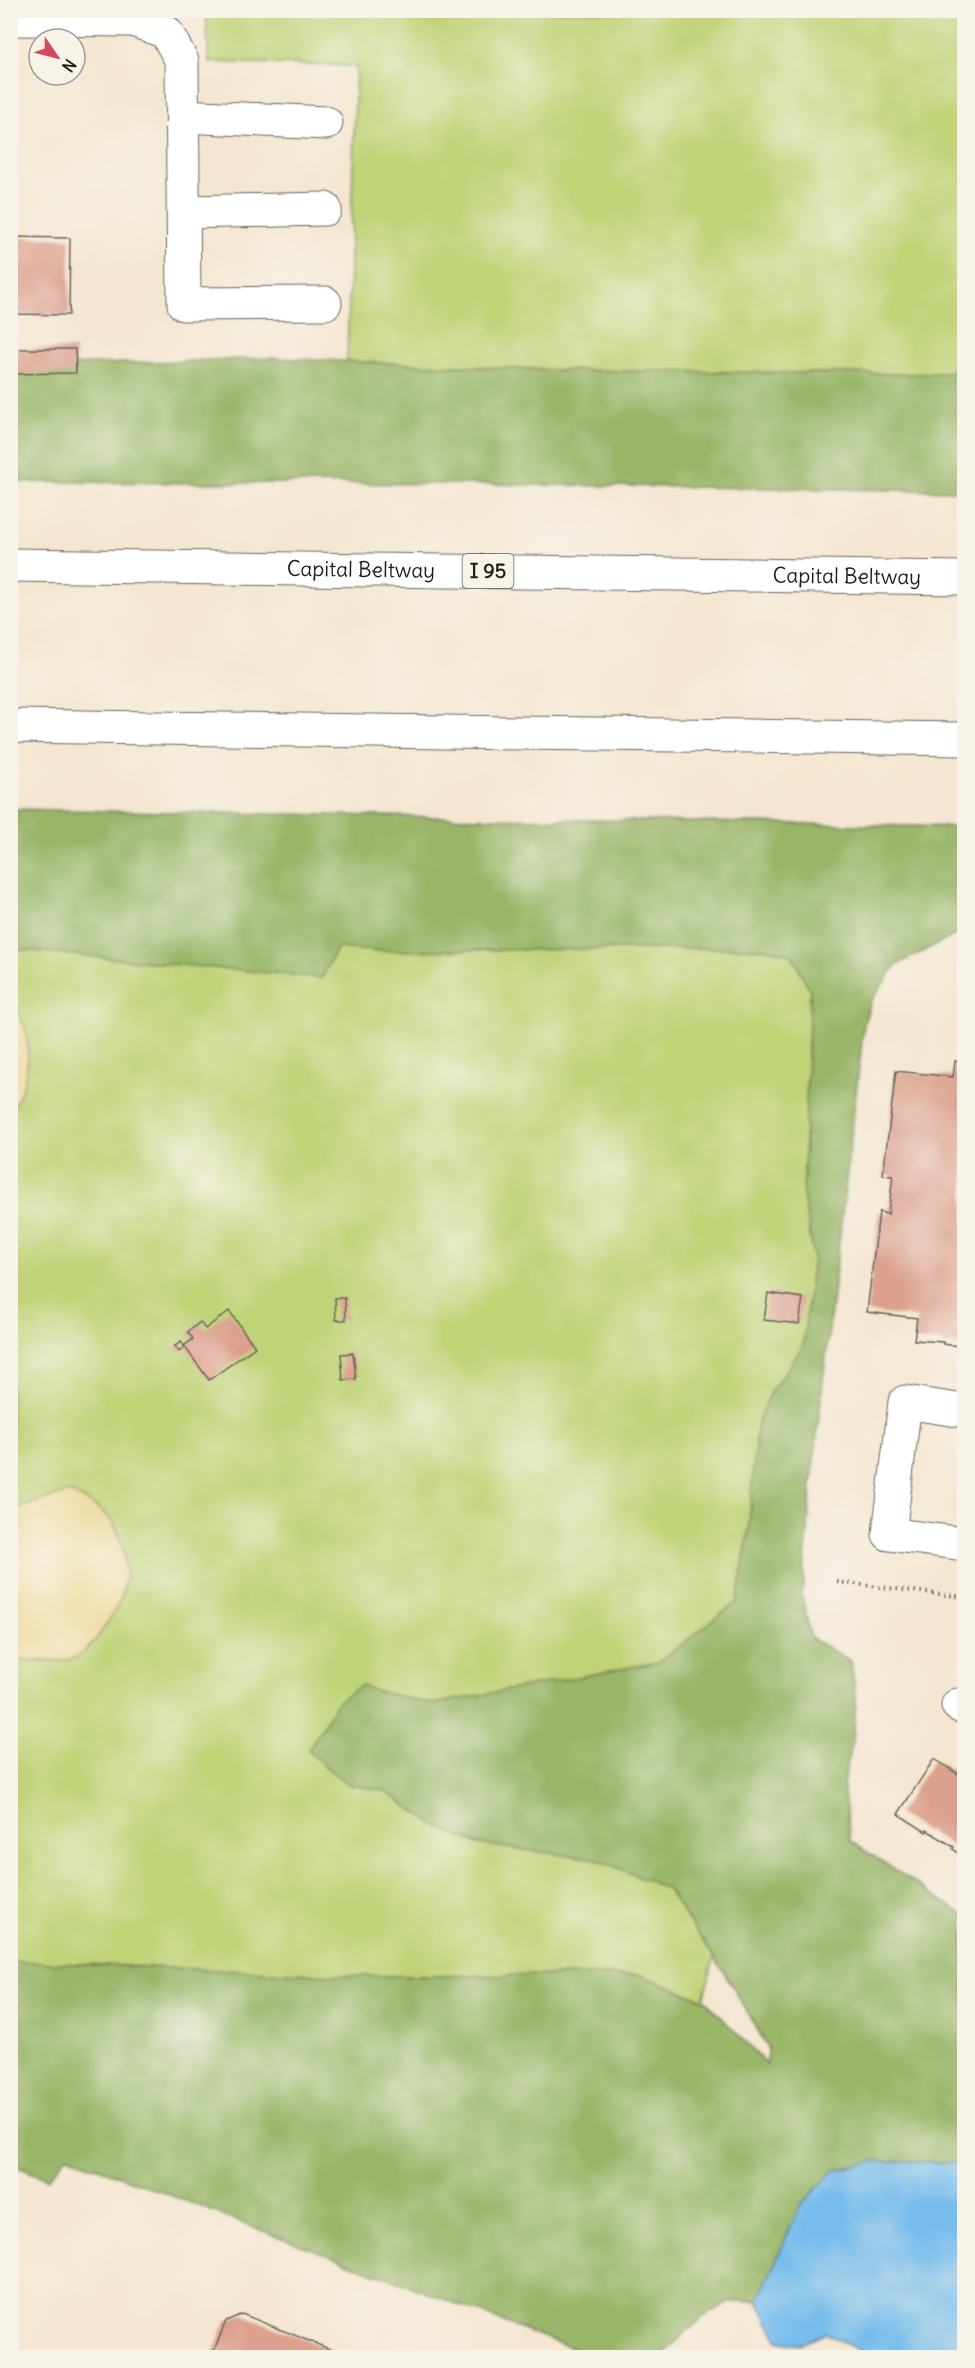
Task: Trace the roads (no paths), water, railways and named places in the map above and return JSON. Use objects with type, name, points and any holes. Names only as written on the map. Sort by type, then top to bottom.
[{"type":"main road","points":[[10,19],[133,20],[166,32],[182,61],[184,304],[325,303]]},
{"type":"main road","points":[[183,116],[326,123]]},
{"type":"main road","points":[[184,212],[325,209]]},
{"type":"main road","name":"Capital Beltway","points":[[10,565],[964,578]]},
{"type":"main road","points":[[10,726],[964,739]]},
{"type":"main road","points":[[964,1411],[905,1402],[889,1534],[964,1544]]},
{"type":"water","points":[[873,2161],[964,2163],[964,2357],[859,2357],[860,2351],[826,2333],[800,2345],[778,2341],[758,2301],[801,2204],[834,2171]]}]
